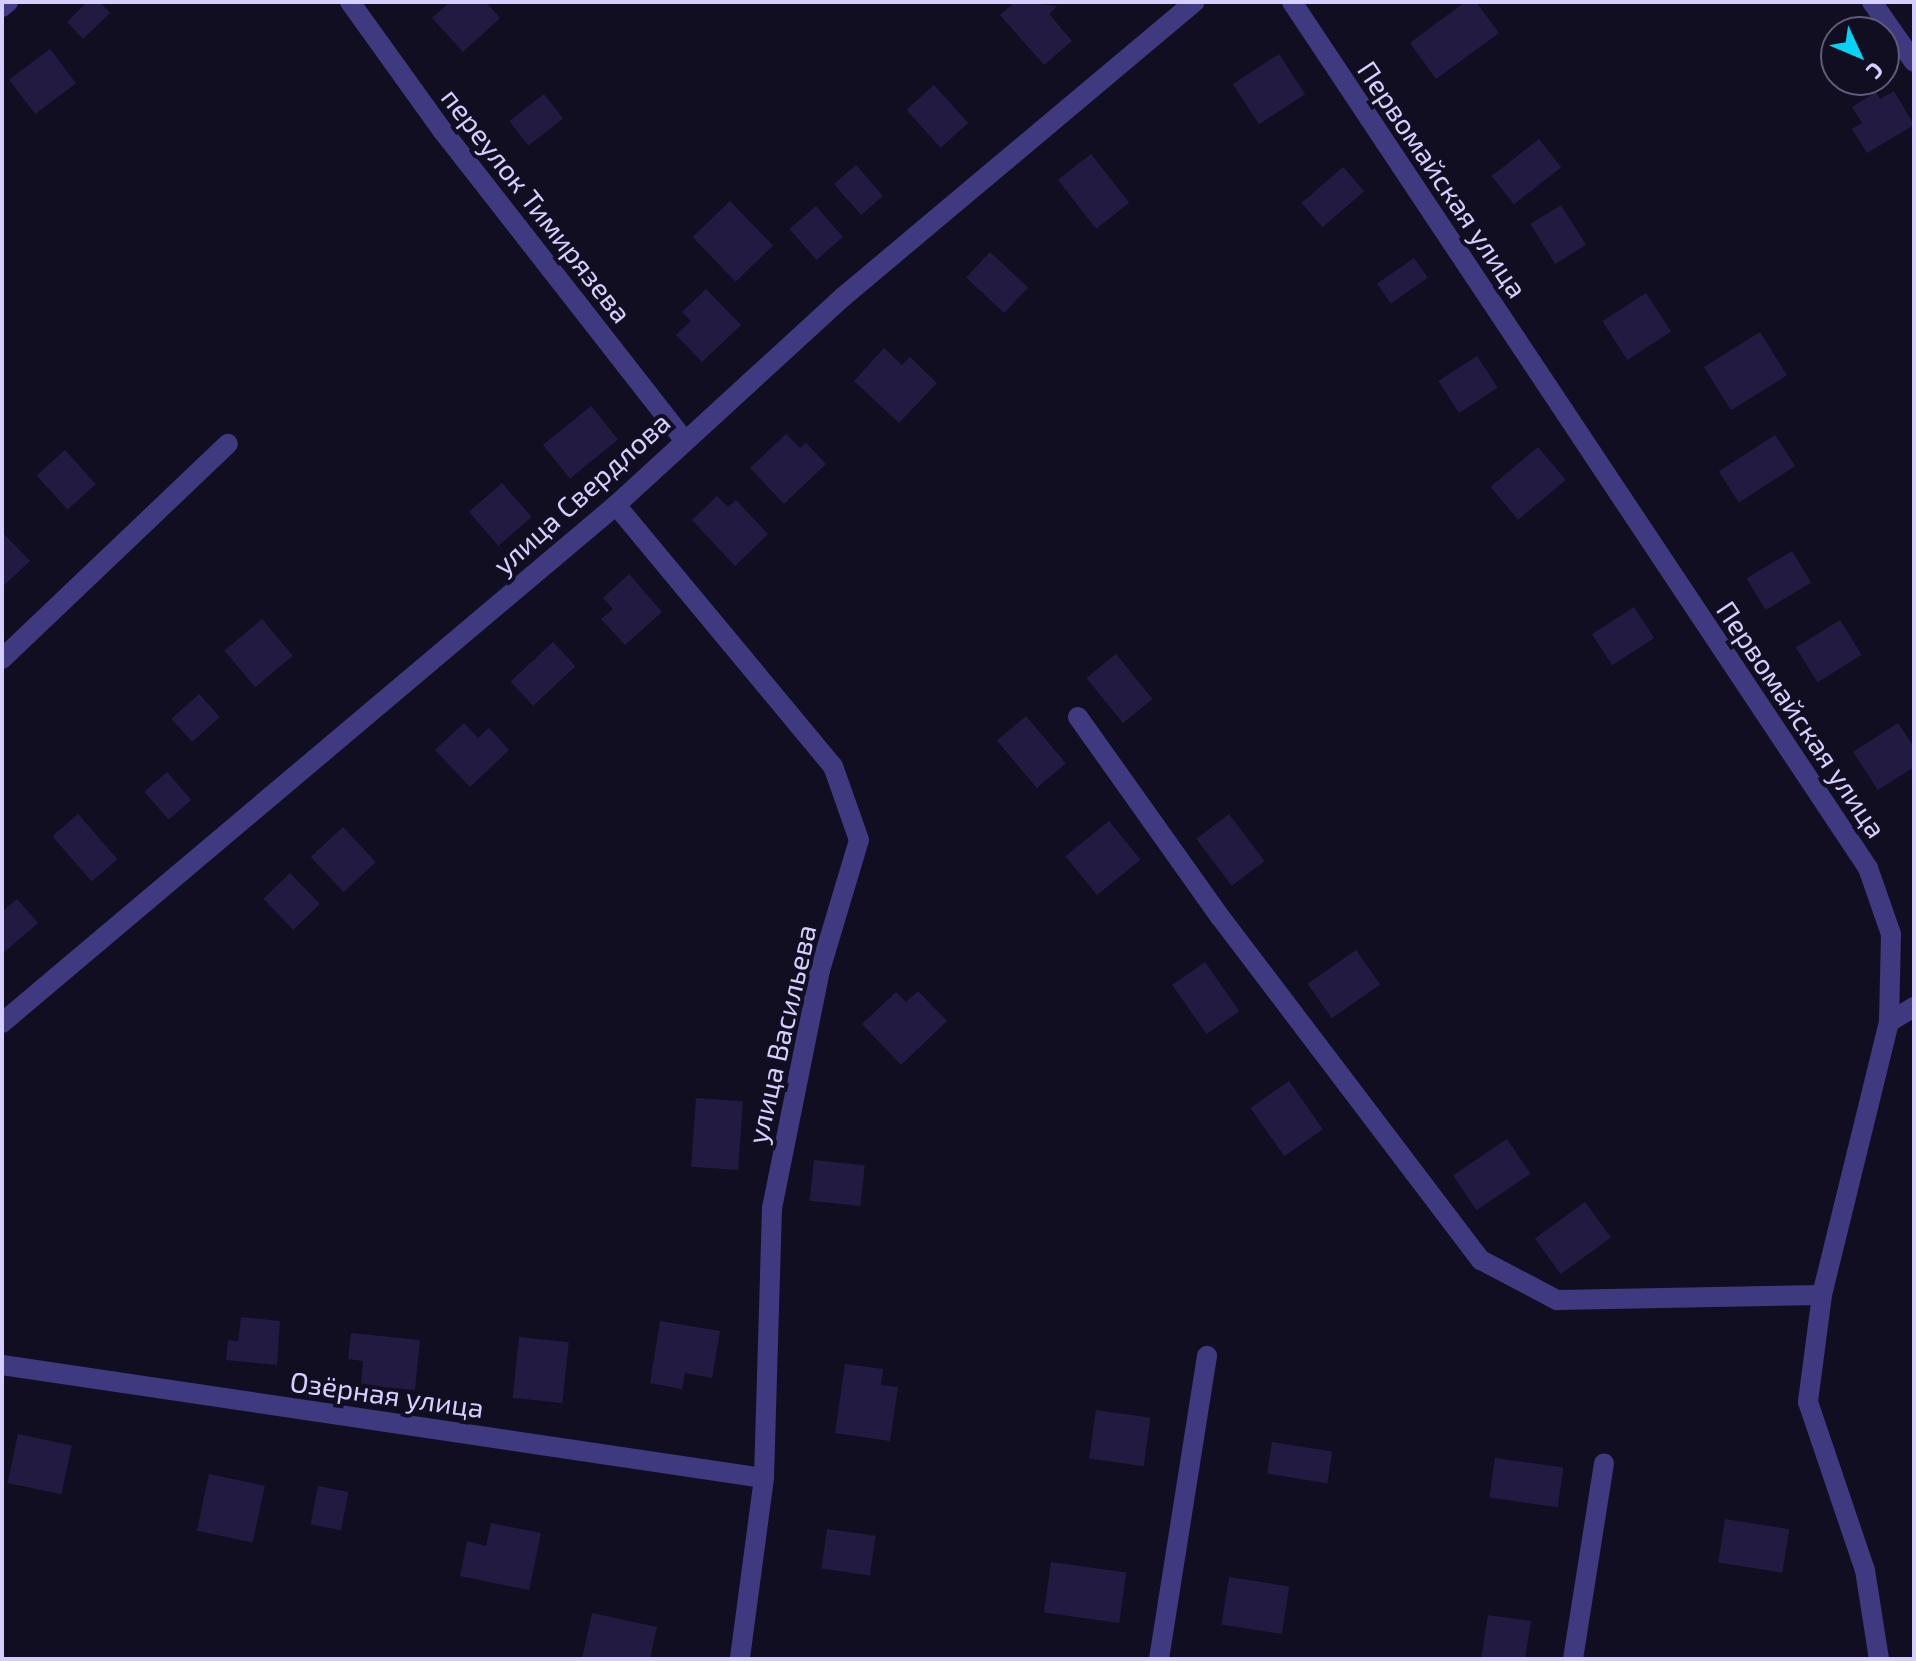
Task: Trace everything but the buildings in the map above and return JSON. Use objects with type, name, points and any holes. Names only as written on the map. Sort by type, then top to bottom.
[{"type":"street","points":[[2,7],[8,2]]},
{"type":"street","name":"переулок Тимирязева","points":[[350,2],[442,130],[683,439]]},
{"type":"street","name":"улица Свердлова","points":[[2,1023],[616,505],[683,439],[1194,2]]},
{"type":"street","name":"Первомайская улица","points":[[1292,2],[1868,868],[1891,934],[1889,1022],[1822,1295],[1808,1402],[1865,1570],[1879,1659]]},
{"type":"street","points":[[1872,2],[1914,62]]},
{"type":"street","points":[[2,659],[228,444]]},
{"type":"street","name":"улица Васильева","points":[[616,505],[833,766],[859,840],[820,970],[772,1208],[764,1478],[740,1659]]},
{"type":"street","points":[[1078,717],[1221,918],[1481,1260],[1557,1300],[1822,1295]]},
{"type":"street","points":[[1889,1022],[1914,1007]]},
{"type":"street","points":[[1159,1659],[1207,1356]]},
{"type":"street","name":"Озёрная улица","points":[[2,1365],[764,1478]]},
{"type":"street","points":[[1573,1659],[1604,1463]]}]
